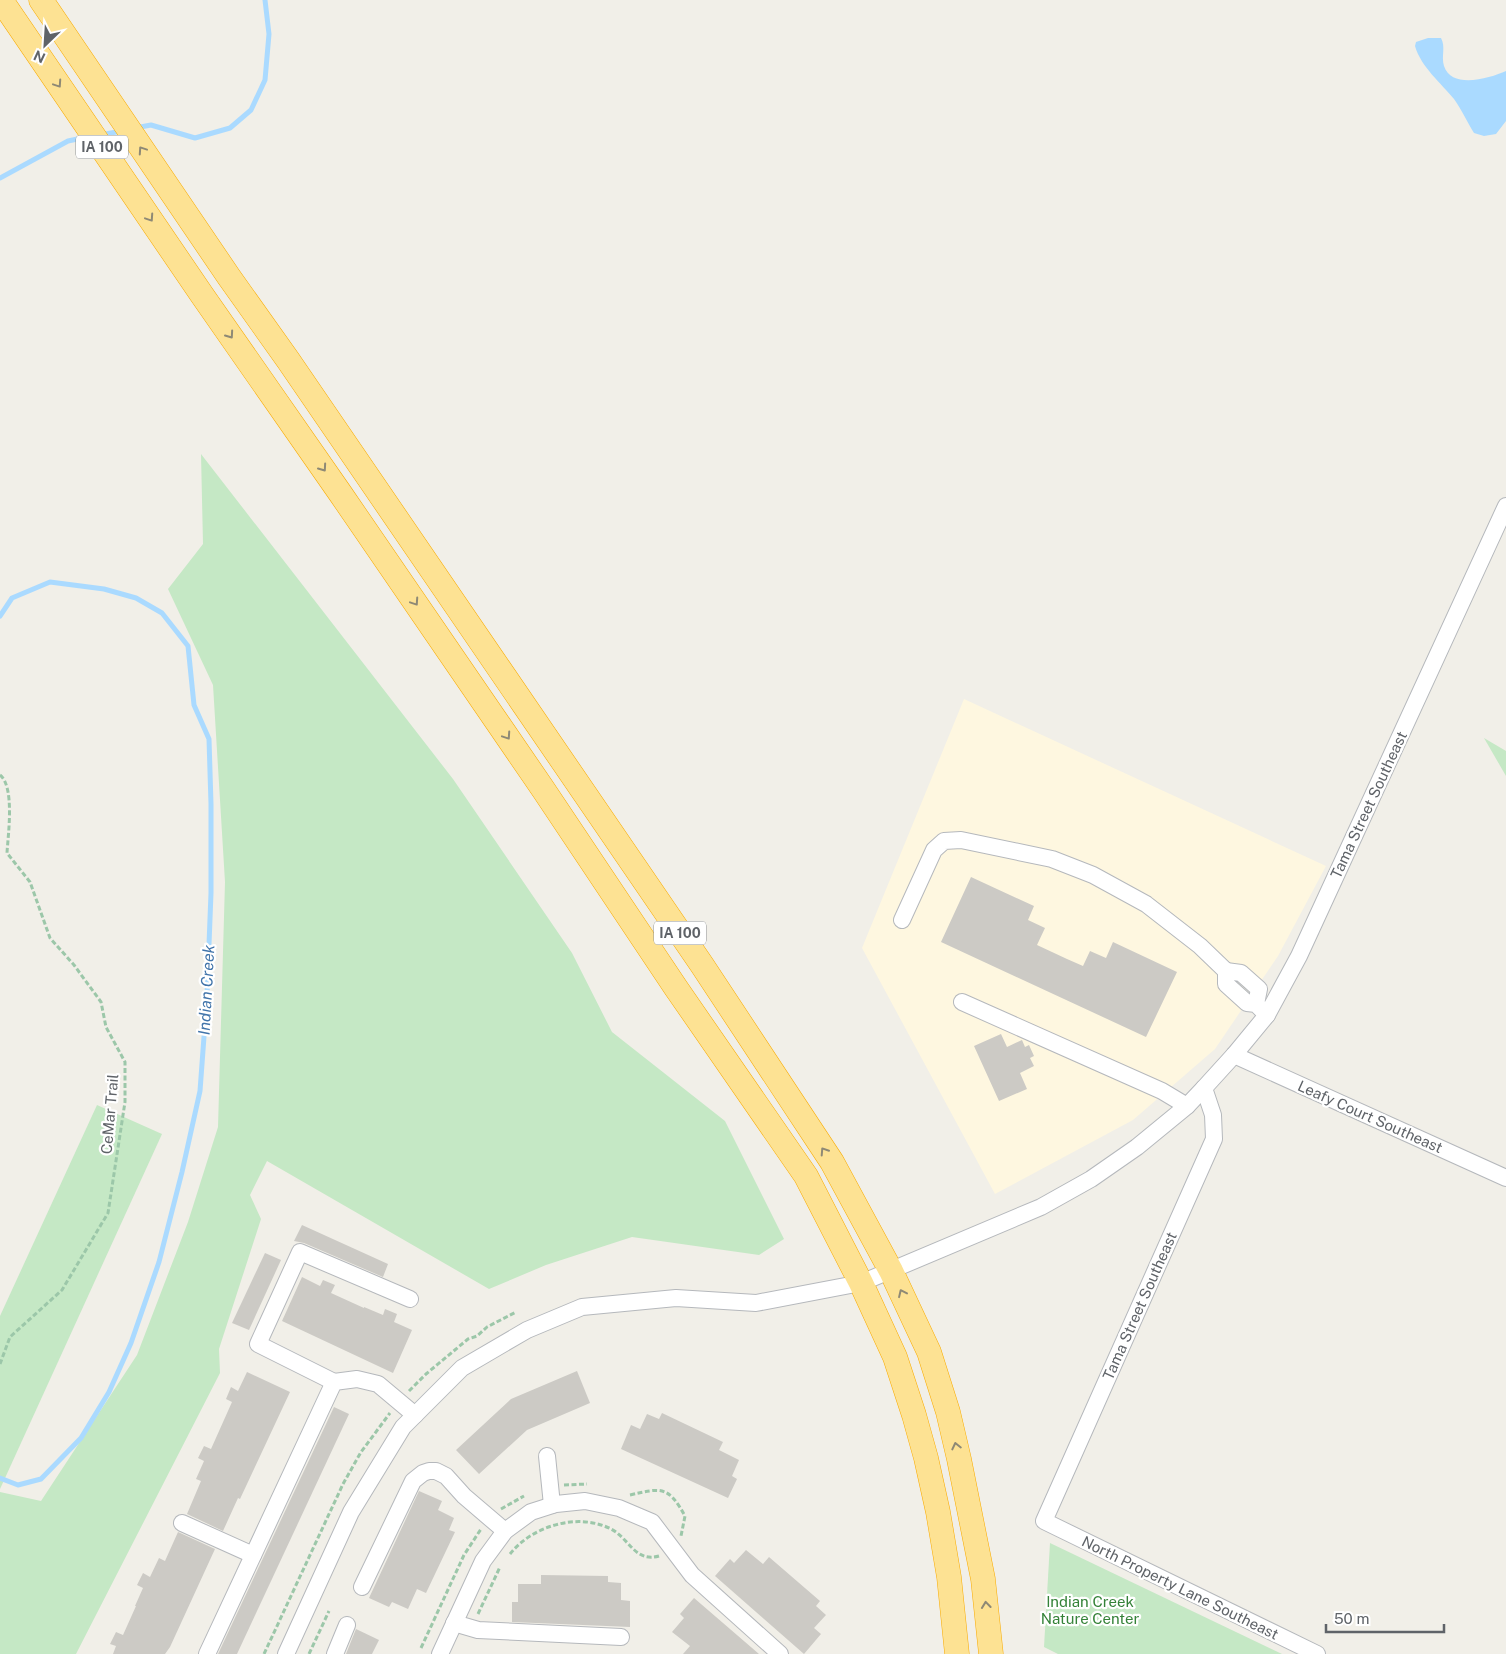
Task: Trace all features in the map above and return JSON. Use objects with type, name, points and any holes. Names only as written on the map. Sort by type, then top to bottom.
[{"type":"highway","name":"IA 100","points":[[1,0],[202,295],[360,521],[676,988],[806,1176],[861,1282],[895,1357],[926,1458],[938,1512],[947,1568],[956,1654]]},
{"type":"highway","name":"IA 100","points":[[41,0],[702,965],[832,1162],[891,1271],[929,1352],[948,1412],[983,1579],[991,1654]]},
{"type":"street","name":"Tama Street Southeast","points":[[286,1654],[351,1512],[403,1427],[462,1368],[527,1330],[582,1306],[676,1298],[756,1303],[861,1282],[1049,1203],[1091,1179],[1138,1147],[1187,1106],[1234,1055],[1303,948],[1506,506]]},
{"type":"street","points":[[902,920],[934,850],[944,841],[961,840],[1052,858],[1094,875],[1146,904],[1200,946],[1226,971],[1241,973],[1259,989],[1262,1010]]},
{"type":"street","points":[[962,1002],[1162,1092],[1187,1106]]},
{"type":"street","name":"Leafy Court Southeast","points":[[1234,1055],[1506,1178]]},
{"type":"street","name":"Tama Street Southeast","points":[[1044,1521],[1214,1139],[1213,1115],[1204,1088]]},
{"type":"street","points":[[410,1299],[300,1252],[258,1344],[334,1382],[357,1379],[378,1384],[415,1415]]},
{"type":"street","points":[[207,1654],[334,1382]]},
{"type":"street","points":[[547,1456],[552,1505]]},
{"type":"street","points":[[362,1587],[413,1481],[423,1473],[429,1471],[446,1476],[464,1496],[505,1531]]},
{"type":"street","points":[[440,1654],[483,1561],[505,1531],[531,1512],[552,1505],[585,1500],[619,1508],[652,1522],[692,1575],[780,1654]]},
{"type":"street","name":"North Property Lane Southeast","points":[[1044,1521],[1316,1654]]},
{"type":"street","points":[[182,1523],[253,1555]]},
{"type":"street","points":[[454,1623],[471,1628],[500,1631],[621,1637]]},
{"type":"street","points":[[334,1654],[347,1625]]},
{"type":"path","name":"CeMar Trail","points":[[0,775],[4,778],[10,800],[6,853],[30,882],[50,938],[74,965],[101,1002],[106,1027],[125,1062],[125,1102],[108,1213],[62,1290],[10,1337],[0,1364]]},
{"type":"path","points":[[421,1648],[464,1555],[477,1533],[497,1512],[519,1498],[550,1488],[567,1484],[592,1485]]},
{"type":"path","points":[[506,1559],[516,1547],[533,1535],[550,1526],[571,1522],[586,1522],[613,1530],[634,1552],[646,1558],[656,1558],[672,1549],[677,1544],[685,1524],[685,1516],[677,1502],[662,1491],[645,1490],[631,1495],[624,1493]]},
{"type":"path","points":[[471,1628],[500,1566]]},
{"type":"path","points":[[309,1654],[329,1611]]},
{"type":"shaded area","points":[[964,699],[1326,866],[1278,956],[1215,1049],[1133,1120],[995,1194],[862,948]]},
{"type":"green space","points":[[201,454],[453,779],[572,953],[612,1032],[725,1121],[784,1239],[759,1255],[632,1237],[546,1265],[489,1289],[267,1161],[250,1195],[261,1219],[219,1349],[220,1373],[76,1654],[0,1654],[0,1492],[41,1501],[137,1355],[188,1222],[218,1127],[225,882],[213,685],[168,589],[203,544]]},
{"type":"green space","points":[[1484,738],[1506,751],[1506,776]]},
{"type":"green space","points":[[97,1105],[162,1134],[0,1489],[0,1316]]},
{"type":"green space","name":"Indian Creek Nature Center","points":[[1050,1543],[1282,1654],[1058,1654],[1044,1647]]},
{"type":"water","points":[[1428,38],[1441,38],[1444,66],[1448,73],[1455,78],[1463,80],[1481,79],[1506,71],[1506,121],[1496,134],[1484,136],[1474,133],[1460,107],[1422,61],[1415,46],[1416,42]]},
{"type":"building","points":[[971,877],[1034,906],[1028,920],[1045,928],[1037,945],[1067,959],[1083,966],[1090,951],[1106,958],[1113,942],[1177,972],[1146,1037],[941,942]]},
{"type":"building","points":[[1001,1034],[1007,1047],[1022,1040],[1025,1047],[1029,1045],[1034,1056],[1030,1058],[1034,1066],[1020,1073],[1027,1089],[999,1101],[974,1046]]},
{"type":"building","points":[[302,1225],[388,1264],[383,1277],[304,1243],[294,1241]]},
{"type":"building","points":[[265,1253],[281,1260],[249,1330],[232,1323]]},
{"type":"building","points":[[302,1277],[320,1286],[323,1280],[335,1285],[331,1293],[364,1308],[383,1315],[385,1309],[397,1314],[394,1322],[412,1330],[393,1373],[282,1321]]},
{"type":"building","points":[[577,1371],[590,1403],[527,1430],[479,1474],[456,1450],[511,1399]]},
{"type":"building","points":[[247,1372],[290,1392],[223,1531],[187,1514],[201,1481],[196,1479],[204,1461],[198,1458],[204,1446],[211,1449],[232,1402],[226,1399],[231,1387],[238,1391]]},
{"type":"building","points":[[334,1407],[349,1414],[237,1654],[218,1654]]},
{"type":"building","points":[[662,1413],[723,1442],[719,1450],[739,1460],[732,1476],[737,1479],[728,1498],[621,1449],[631,1425],[640,1429],[647,1414],[659,1419]]},
{"type":"building","points":[[419,1491],[442,1501],[438,1510],[454,1518],[449,1530],[455,1532],[426,1593],[417,1589],[408,1609],[392,1602],[389,1607],[369,1598]]},
{"type":"building","points":[[178,1532],[215,1549],[170,1647],[165,1654],[113,1654],[116,1646],[110,1644],[116,1632],[123,1635],[143,1588],[137,1585],[143,1573],[150,1577],[159,1558],[165,1561]]},
{"type":"building","points":[[746,1550],[763,1564],[769,1557],[820,1601],[816,1606],[826,1615],[814,1628],[821,1634],[804,1654],[715,1576],[730,1559],[734,1563]]},
{"type":"building","points":[[541,1575],[608,1576],[608,1582],[621,1583],[621,1600],[630,1601],[630,1627],[512,1622],[512,1602],[518,1602],[518,1584],[541,1584]]},
{"type":"building","points":[[694,1598],[759,1654],[683,1654],[690,1646],[672,1632],[684,1618],[680,1614]]},
{"type":"building","points":[[356,1629],[379,1640],[372,1654],[346,1654]]},
{"type":"waterway","name":"Indian Creek","points":[[135,128],[151,125],[195,138],[230,128],[251,110],[265,80],[269,34],[265,0]]},
{"type":"waterway","name":"Indian Creek","points":[[100,135],[122,131]]},
{"type":"waterway","name":"Indian Creek","points":[[0,178],[68,141],[87,137]]},
{"type":"waterway","name":"Indian Creek","points":[[0,616],[12,598],[50,582],[104,589],[136,598],[162,613],[188,646],[194,705],[209,739],[211,804],[211,893],[207,996],[200,1091],[159,1262],[131,1343],[109,1392],[81,1438],[41,1479],[18,1485],[0,1478]]}]
